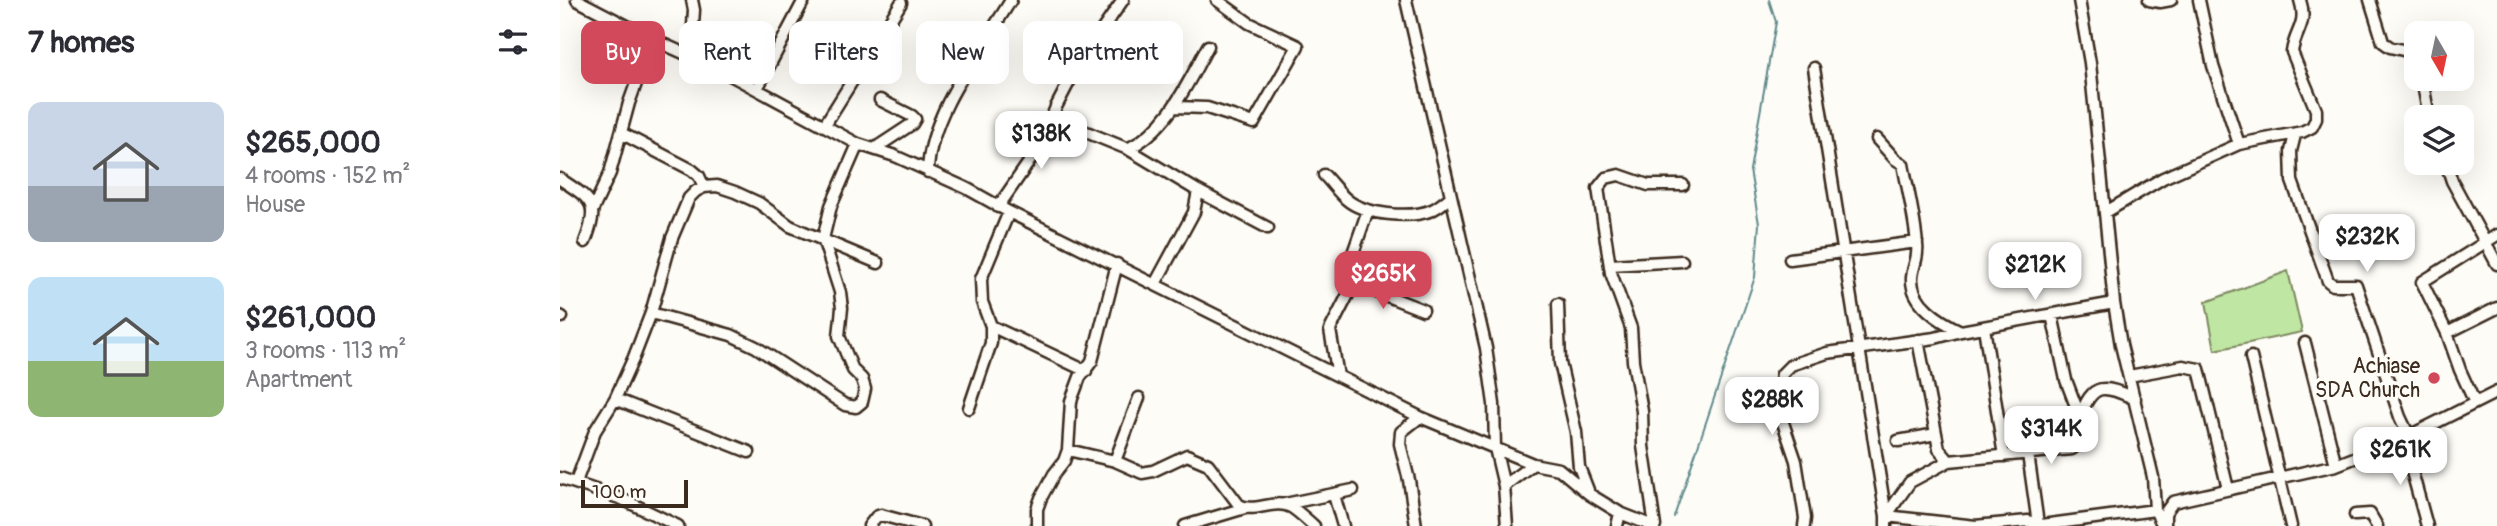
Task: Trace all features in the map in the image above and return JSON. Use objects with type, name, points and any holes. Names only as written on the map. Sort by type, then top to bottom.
[{"type":"street","points":[[577,0],[616,21]]},
{"type":"street","points":[[692,0],[693,21]]},
{"type":"street","points":[[757,89],[804,0]]},
{"type":"street","points":[[928,172],[930,146],[949,105],[983,41],[1011,0]]},
{"type":"street","points":[[998,207],[1040,146],[1079,63],[1123,0]]},
{"type":"street","points":[[1175,107],[1207,108],[1254,123],[1298,46],[1249,23],[1217,0]]},
{"type":"street","points":[[1406,0],[1486,348],[1494,404],[1495,448],[1504,486],[1507,526]]},
{"type":"street","points":[[2079,0],[2091,64],[2114,303],[2154,477],[2155,510],[2164,526]]},
{"type":"street","points":[[2149,0],[2171,0]]},
{"type":"street","points":[[2199,0],[2213,66],[2239,144]]},
{"type":"street","points":[[2106,212],[2163,178],[2239,144],[2295,135],[2312,127],[2316,110],[2292,52],[2293,43],[2303,22],[2304,13],[2300,0]]},
{"type":"street","points":[[2370,0],[2383,42],[2404,50]]},
{"type":"street","points":[[824,125],[901,3]]},
{"type":"street","points":[[1128,149],[1143,141],[1175,107],[1208,46]]},
{"type":"street","points":[[1814,68],[1886,521]]},
{"type":"street","points":[[585,242],[593,209],[610,173],[636,84]]},
{"type":"street","points":[[747,84],[858,144],[895,156],[966,188],[998,207],[1420,417],[1533,464],[1559,469],[1589,494],[1620,513],[1654,526],[1631,328],[1611,273],[1598,188],[1601,181],[1619,176],[1648,185],[1683,185]]},
{"type":"street","points":[[874,149],[912,124],[915,119],[880,100]]},
{"type":"street","points":[[1052,118],[1128,149],[1198,191],[1268,228]]},
{"type":"street","points":[[621,133],[692,170],[699,176],[704,187]]},
{"type":"street","points":[[2295,135],[2291,151],[2292,181],[2329,281],[2333,285],[2356,285],[2406,437],[2427,526]]},
{"type":"street","points":[[1877,139],[1903,164],[1917,242],[1917,258],[1912,276],[1916,293],[1932,314],[1961,331]]},
{"type":"street","points":[[651,313],[731,335],[755,347],[845,405],[856,407],[862,402],[865,389],[862,379],[853,370],[839,336],[842,309],[840,292],[823,239],[831,206],[858,144]]},
{"type":"street","points":[[1324,175],[1346,199],[1368,210],[1415,214],[1434,210],[1451,197]]},
{"type":"street","points":[[2450,175],[2497,264]]},
{"type":"street","points":[[560,179],[588,199],[593,209]]},
{"type":"street","points":[[576,482],[595,431],[615,400],[651,313],[672,238],[689,198],[704,187],[717,186],[735,192],[759,203],[790,226],[878,263]]},
{"type":"street","points":[[1155,284],[1194,212],[1198,191]]},
{"type":"street","points":[[1338,376],[1330,330],[1354,283],[1351,259],[1368,210]]},
{"type":"street","points":[[969,408],[990,344],[991,326],[982,302],[981,279],[1009,212]]},
{"type":"street","points":[[2475,403],[2447,333],[2422,282],[2497,235]]},
{"type":"street","points":[[1790,259],[1917,242]]},
{"type":"street","points":[[1610,265],[1682,261]]},
{"type":"street","points":[[1037,526],[1037,509],[1041,498],[1068,450],[1071,401],[1080,377],[1092,361],[1117,264]]},
{"type":"street","points":[[1354,283],[1423,310]]},
{"type":"street","points":[[1804,526],[1796,461],[1777,405],[1782,374],[1791,365],[1858,348],[1918,340],[2114,303]]},
{"type":"street","points":[[1558,304],[1560,363],[1576,432],[1579,467],[1589,494]]},
{"type":"street","points":[[2447,333],[2497,308]]},
{"type":"street","points":[[1886,521],[1910,482],[1949,461],[2072,449],[2077,445],[2082,434],[2080,417],[2067,380],[2052,315]]},
{"type":"street","points":[[991,326],[1086,371]]},
{"type":"street","points":[[1984,327],[2004,456]]},
{"type":"street","points":[[1918,340],[1939,449],[1949,461]]},
{"type":"street","points":[[2305,343],[2336,465]]},
{"type":"street","points":[[2251,357],[2291,526]]},
{"type":"street","points":[[2129,376],[2183,366],[2199,369],[2228,489]]},
{"type":"street","points":[[2080,417],[2087,398],[2096,391],[2106,388],[2135,399]]},
{"type":"street","points":[[2164,526],[2165,513],[2173,502],[2336,465],[2406,437],[2497,392]]},
{"type":"street","points":[[1115,461],[1139,398]]},
{"type":"street","points":[[615,400],[749,452]]},
{"type":"street","points":[[1416,526],[1400,444],[1401,432],[1420,417]]},
{"type":"street","points":[[1898,441],[1936,434]]},
{"type":"street","points":[[1068,450],[1115,461],[1142,473],[1153,471],[1187,454],[1208,464],[1239,505],[1245,508]]},
{"type":"street","points":[[2028,454],[2038,524]]},
{"type":"street","points":[[1504,486],[1533,464]]},
{"type":"street","points":[[2154,477],[2162,493],[2173,502]]},
{"type":"street","points":[[560,478],[622,499],[678,526]]},
{"type":"street","points":[[1185,526],[1245,508],[1353,490]]},
{"type":"street","points":[[1334,495],[1343,526]]},
{"type":"street","points":[[1281,504],[1290,506],[1314,526]]},
{"type":"street","points":[[1886,521],[1976,526],[2028,520],[2038,524],[2155,510]]},
{"type":"street","points":[[1617,526],[1620,513]]},
{"type":"street","points":[[2355,515],[2370,514],[2377,526]]},
{"type":"street","points":[[869,526],[881,515],[922,526]]},
{"type":"green space","points":[[2288,271],[2302,332],[2215,350],[2206,302]]},
{"type":"waterway","points":[[1674,517],[1755,277],[1759,224],[1750,170],[1776,22],[1769,0]]},
{"type":"place","name":"Achiase SDA Church","points":[[2434,378]]}]
